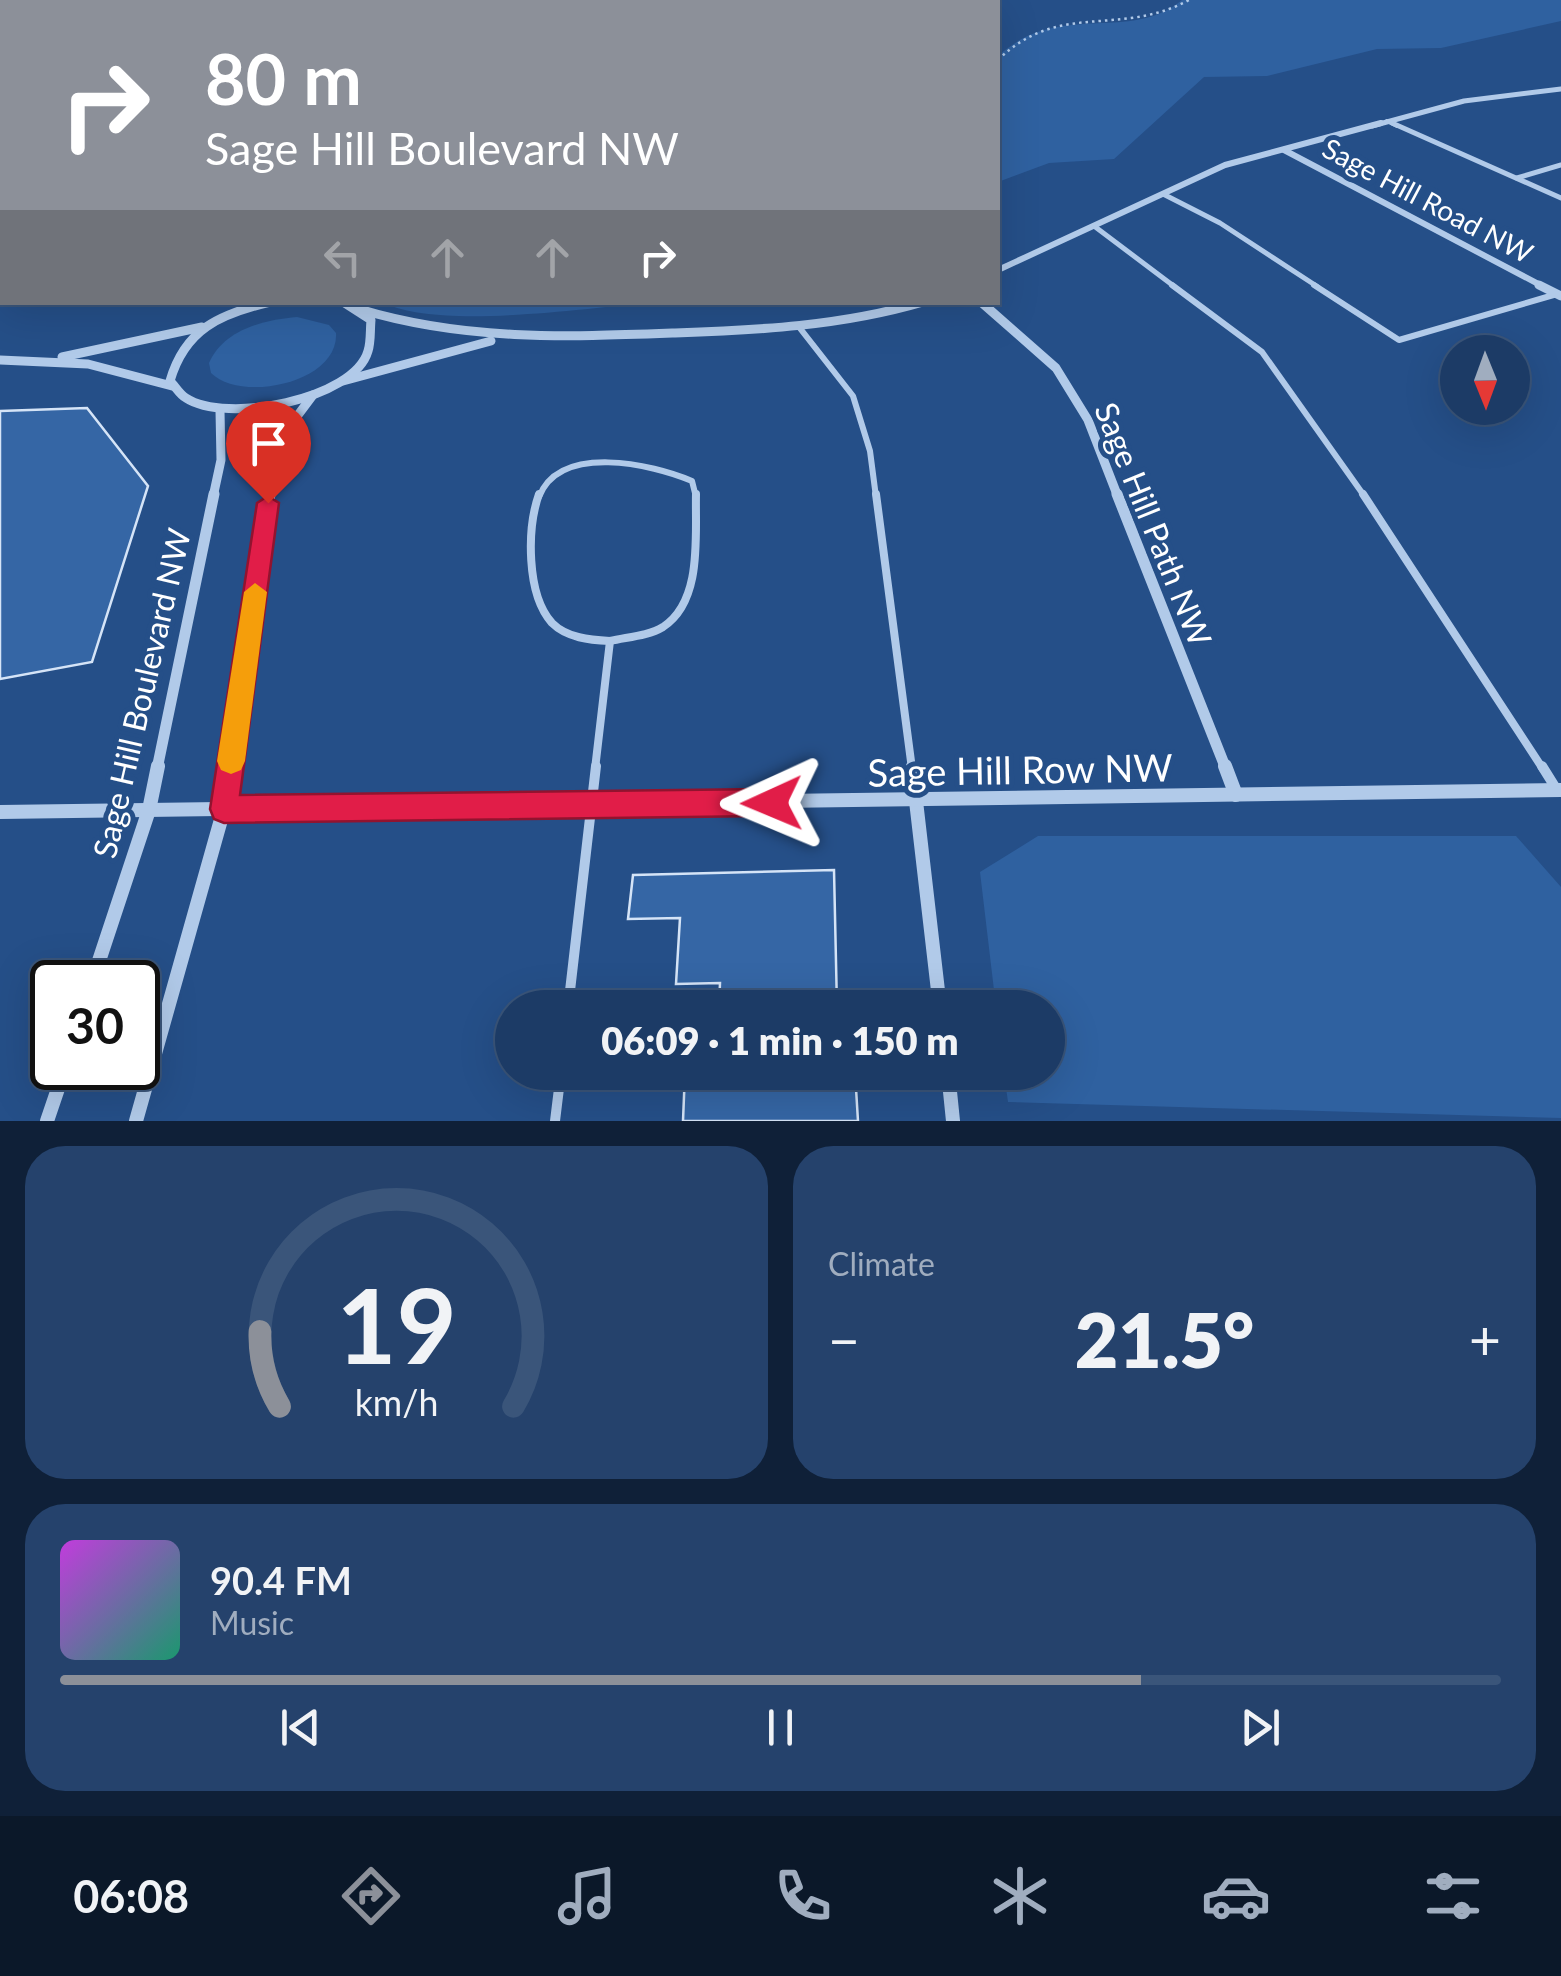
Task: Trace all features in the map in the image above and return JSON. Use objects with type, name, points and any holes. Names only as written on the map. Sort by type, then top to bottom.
[{"type":"street","points":[[1284,150],[1385,120],[1482,98],[1561,88]]},
{"type":"street","name":"Sage Hill Road NW","points":[[1000,269],[1225,166],[1284,150],[1560,294]]},
{"type":"street","points":[[236,312],[242,305]]},
{"type":"street","points":[[51,359],[211,324],[260,305]]},
{"type":"street","points":[[350,305],[413,327],[496,340],[799,327],[858,319],[912,305]]},
{"type":"street","name":"Sage Hill Path NW","points":[[985,305],[1056,368],[1088,420],[1236,795]]},
{"type":"street","points":[[337,382],[370,350],[375,334],[371,320],[359,309]]},
{"type":"street","points":[[172,386],[170,371],[176,354],[211,324]]},
{"type":"street","points":[[0,360],[51,359],[140,372],[172,386],[183,398],[220,411],[254,410],[312,395],[337,382],[496,340]]},
{"type":"street","points":[[136,1121],[224,809],[274,465],[283,434],[312,395]]},
{"type":"street","name":"Sage Hill Boulevard NW","points":[[99,960],[148,810],[221,460],[220,411]]},
{"type":"street","name":"Sage Hill Row NW","points":[[0,812],[1560,792]]},
{"type":"street","points":[[916,801],[938,990]]},
{"type":"street","points":[[47,1121],[58,1090]]},
{"type":"street","points":[[950,1090],[953,1121]]},
{"type":"lane","points":[[1385,120],[1561,198]]},
{"type":"lane","points":[[1517,178],[1561,165]]},
{"type":"lane","points":[[1162,194],[1220,223],[1399,340],[1560,294]]},
{"type":"lane","points":[[1094,226],[1262,352],[1330,444],[1560,792]]},
{"type":"lane","points":[[799,327],[853,396],[870,451],[916,801]]},
{"type":"lane","points":[[637,463],[671,469],[692,481],[696,494],[690,585],[680,607],[664,627],[610,640],[576,640],[549,621],[534,573],[533,516],[542,489],[558,472],[588,467],[637,463]]},
{"type":"lane","points":[[570,990],[610,640]]},
{"type":"lane","points":[[555,1121],[559,1090]]},
{"type":"path","points":[[1000,58],[1022,35],[1035,29],[1090,20],[1148,19],[1170,14],[1189,0]]},
{"type":"shaded area","points":[[1182,0],[1561,0],[1561,21],[1441,48],[1377,49],[1267,76],[1204,77],[1114,159],[1049,163],[1000,181],[1000,55],[1021,39],[1045,30],[1161,13]]},
{"type":"shaded area","points":[[391,305],[626,305],[475,316],[409,311]]},
{"type":"shaded area","points":[[297,317],[329,325],[336,333],[333,350],[322,365],[306,376],[265,387],[225,382],[211,373],[209,363],[216,351],[235,334],[259,324]]},
{"type":"shaded area","points":[[1038,836],[1516,836],[1561,887],[1561,1118],[1008,1102],[1006,1090],[1065,1090],[1065,990],[994,990],[980,872]]},
{"type":"building","points":[[87,408],[148,486],[92,662],[0,679],[0,411]]},
{"type":"building","points":[[834,870],[837,990],[720,990],[720,983],[676,984],[680,918],[628,919],[633,875]]},
{"type":"building","points":[[684,1090],[856,1090],[858,1121],[683,1121]]},
{"type":"slow traffic","points":[[231,761],[255,592]]},
{"type":"route","points":[[268,503],[224,809],[772,803]]}]
